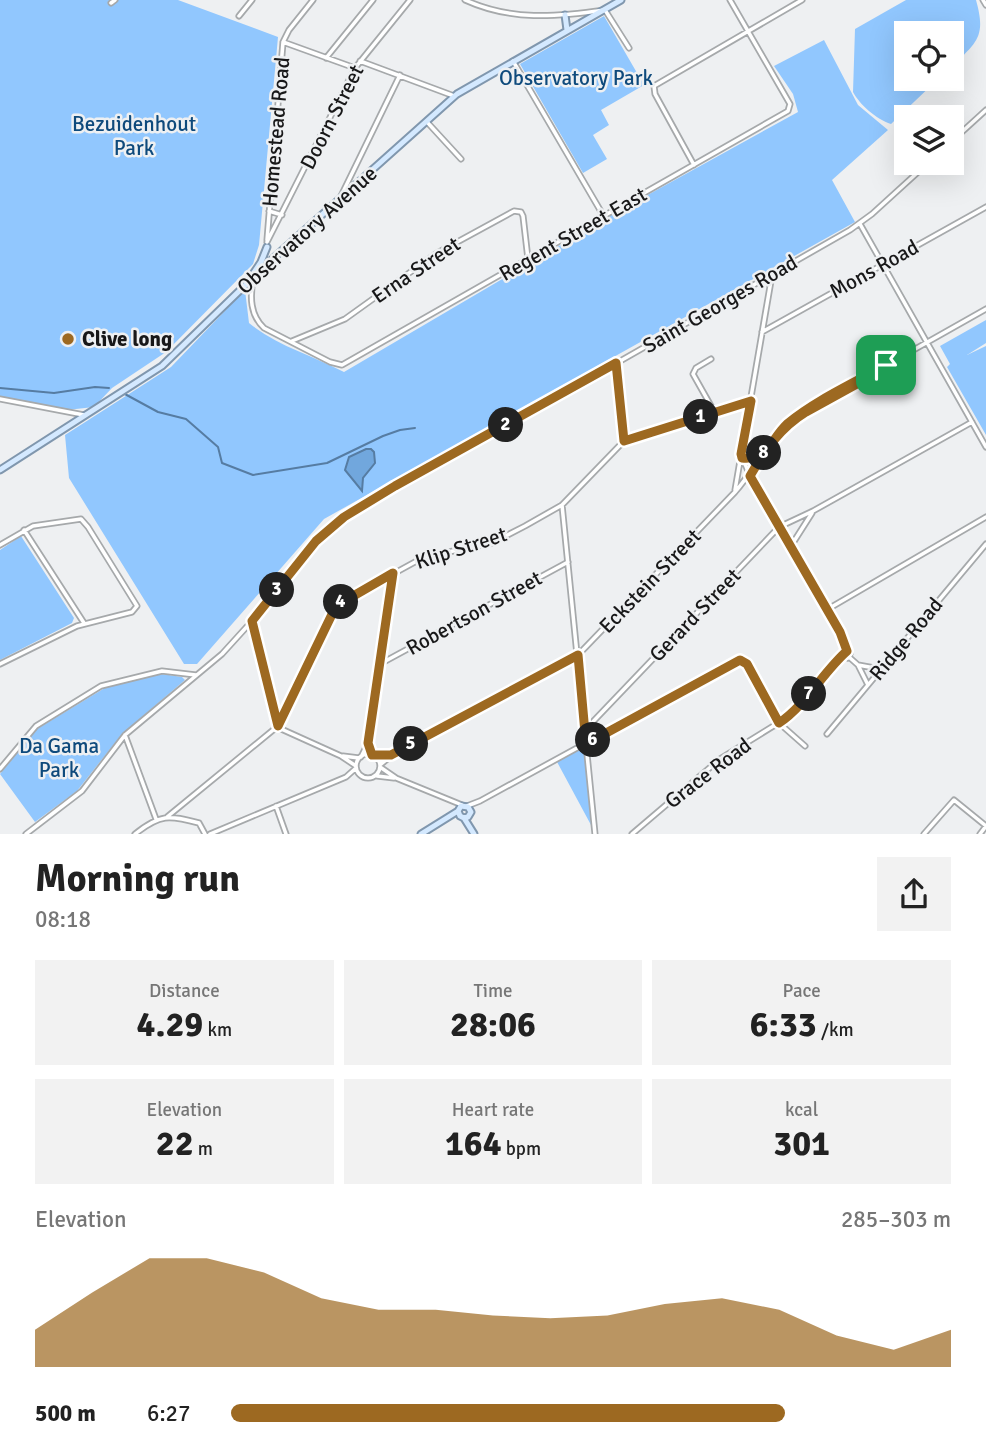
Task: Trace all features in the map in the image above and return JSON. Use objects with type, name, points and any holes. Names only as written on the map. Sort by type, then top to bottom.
[{"type":"main road","name":"Observatory Avenue","points":[[0,470],[162,366],[268,263],[454,96],[621,0]]},
{"type":"main road","points":[[565,15],[568,30]]},
{"type":"main road","points":[[245,286],[261,262],[267,244]]},
{"type":"main road","points":[[421,834],[464,812],[473,833]]},
{"type":"street","points":[[239,16],[252,0]]},
{"type":"street","points":[[313,0],[283,42],[355,68]]},
{"type":"street","points":[[326,58],[373,0]]},
{"type":"street","name":"Doorn Street","points":[[267,244],[355,68],[410,0]]},
{"type":"street","points":[[465,0],[495,11],[520,16],[565,15],[605,10],[629,48]]},
{"type":"street","points":[[730,0],[747,31]]},
{"type":"street","points":[[694,165],[653,88],[802,0]]},
{"type":"street","points":[[983,0],[986,5]]},
{"type":"street","name":"Regent Street East","points":[[302,348],[340,366],[351,362],[788,111],[790,104],[747,31]]},
{"type":"street","name":"Homestead Road","points":[[268,263],[269,211],[283,42]]},
{"type":"street","points":[[360,61],[454,96]]},
{"type":"street","points":[[513,61],[603,215]]},
{"type":"street","points":[[340,199],[400,75]]},
{"type":"street","points":[[964,130],[986,110]]},
{"type":"street","points":[[426,121],[461,159]]},
{"type":"street","name":"Saint Georges Road","points":[[26,834],[82,791],[125,735],[222,654],[316,541],[344,517],[860,224],[915,175]]},
{"type":"street","name":"Mons Road","points":[[762,332],[986,206]]},
{"type":"street","points":[[269,211],[282,215]]},
{"type":"street","name":"Erna Street","points":[[291,341],[345,318],[428,259],[517,211],[521,212],[524,220],[528,259]]},
{"type":"street","points":[[860,224],[986,447]]},
{"type":"street","points":[[735,492],[772,275]]},
{"type":"street","points":[[254,277],[251,298],[257,320],[270,333],[302,348],[305,337]]},
{"type":"street","name":"Eckstein Street","points":[[380,766],[391,755],[578,655],[750,476],[781,430],[806,412],[986,309]]},
{"type":"street","points":[[711,359],[695,368],[694,374],[715,413]]},
{"type":"street","points":[[616,363],[624,441]]},
{"type":"street","points":[[0,399],[86,416]]},
{"type":"street","name":"Klip Street","points":[[166,817],[278,726],[336,606],[429,555],[497,541],[562,505],[624,441],[751,401]]},
{"type":"street","name":"Gerard Street","points":[[585,730],[779,527],[813,511],[972,422]]},
{"type":"street","points":[[742,456],[753,458],[763,455]]},
{"type":"street","points":[[742,456],[750,476],[842,636],[846,653],[850,654],[849,657],[858,665],[868,685]]},
{"type":"street","points":[[562,505],[595,834]]},
{"type":"street","name":"Gerard Street","points":[[791,546],[813,511]]},
{"type":"street","points":[[828,610],[986,517]]},
{"type":"street","points":[[0,545],[38,525],[81,519],[89,527],[137,608],[132,612],[84,623],[0,664]]},
{"type":"street","points":[[24,530],[84,623]]},
{"type":"street","name":"Ridge Road","points":[[827,734],[986,544]]},
{"type":"street","name":"Robertson Street","points":[[380,664],[568,562]]},
{"type":"street","points":[[346,777],[356,767],[368,743],[393,573]]},
{"type":"street","points":[[252,621],[278,726],[286,733],[341,756],[356,767],[361,776]]},
{"type":"street","name":"Grace Road","points":[[632,834],[720,759],[791,714],[846,653]]},
{"type":"street","points":[[368,743],[380,766],[396,778],[449,800],[464,812],[740,660],[747,664],[779,723],[804,746]]},
{"type":"street","points":[[858,665],[880,670]]},
{"type":"street","points":[[0,769],[36,726],[101,686],[162,671],[197,676]]},
{"type":"street","points":[[125,735],[156,818]]},
{"type":"street","name":"Eckstein Street","points":[[374,756],[391,755]]},
{"type":"street","points":[[341,756],[374,756]]},
{"type":"street","points":[[376,776],[380,766]]},
{"type":"street","points":[[135,834],[156,818],[166,817],[199,823],[208,834],[346,777],[396,778]]},
{"type":"street","points":[[924,834],[953,800],[986,826],[980,834]]},
{"type":"street","points":[[276,806],[286,834]]},
{"type":"green space","name":"Bezuidenhout Park","points":[[0,0],[178,0],[278,37],[259,245],[253,264],[166,352],[112,388],[94,407],[58,411],[0,399]]},
{"type":"green space","points":[[906,0],[976,0],[980,22],[978,38],[964,55],[964,21],[894,21],[894,91],[925,91],[911,105],[894,105],[894,121],[891,124],[869,111],[853,92],[855,29]]},
{"type":"green space","name":"Observatory Park","points":[[604,16],[644,85],[601,110],[609,125],[593,135],[607,159],[583,173],[520,64]]},
{"type":"green space","points":[[824,40],[858,105],[888,130],[832,180],[855,222],[324,519],[197,664],[184,664],[69,478],[65,435],[171,367],[245,290],[249,323],[283,344],[344,372],[615,213],[798,112],[793,94],[774,66]]},
{"type":"green space","points":[[986,320],[986,343],[967,355],[986,346],[986,435],[947,367],[950,364],[940,346]]},
{"type":"green space","points":[[21,536],[74,618],[72,623],[0,660],[0,550]]},
{"type":"green space","name":"Da Gama Park","points":[[162,674],[182,677],[185,680],[122,734],[77,791],[35,822],[0,774],[37,729],[108,686]]},
{"type":"green space","points":[[584,746],[591,825],[556,760]]},
{"type":"shaded area","points":[[366,449],[374,452],[375,463],[363,478],[362,491],[345,470],[349,457]]},
{"type":"waterway","points":[[0,388],[54,393],[95,387],[109,388]]},
{"type":"waterway","points":[[123,393],[158,412],[186,419],[218,447],[222,463],[253,475],[327,463],[383,436],[415,428]]},
{"type":"place","name":"Clive long","points":[[68,339]]},
{"type":"route","points":[[886,365],[809,409],[806,412],[781,430],[763,455],[750,459],[742,458],[741,454],[751,401],[624,441],[616,363],[395,486],[344,517],[322,535],[252,621],[278,726],[336,606],[393,573],[368,743],[372,755],[391,755],[578,655],[586,744],[740,660],[747,664],[779,723],[791,714],[847,651],[840,632],[750,476],[781,430],[789,423],[806,412],[884,369],[893,362],[886,365]]}]
